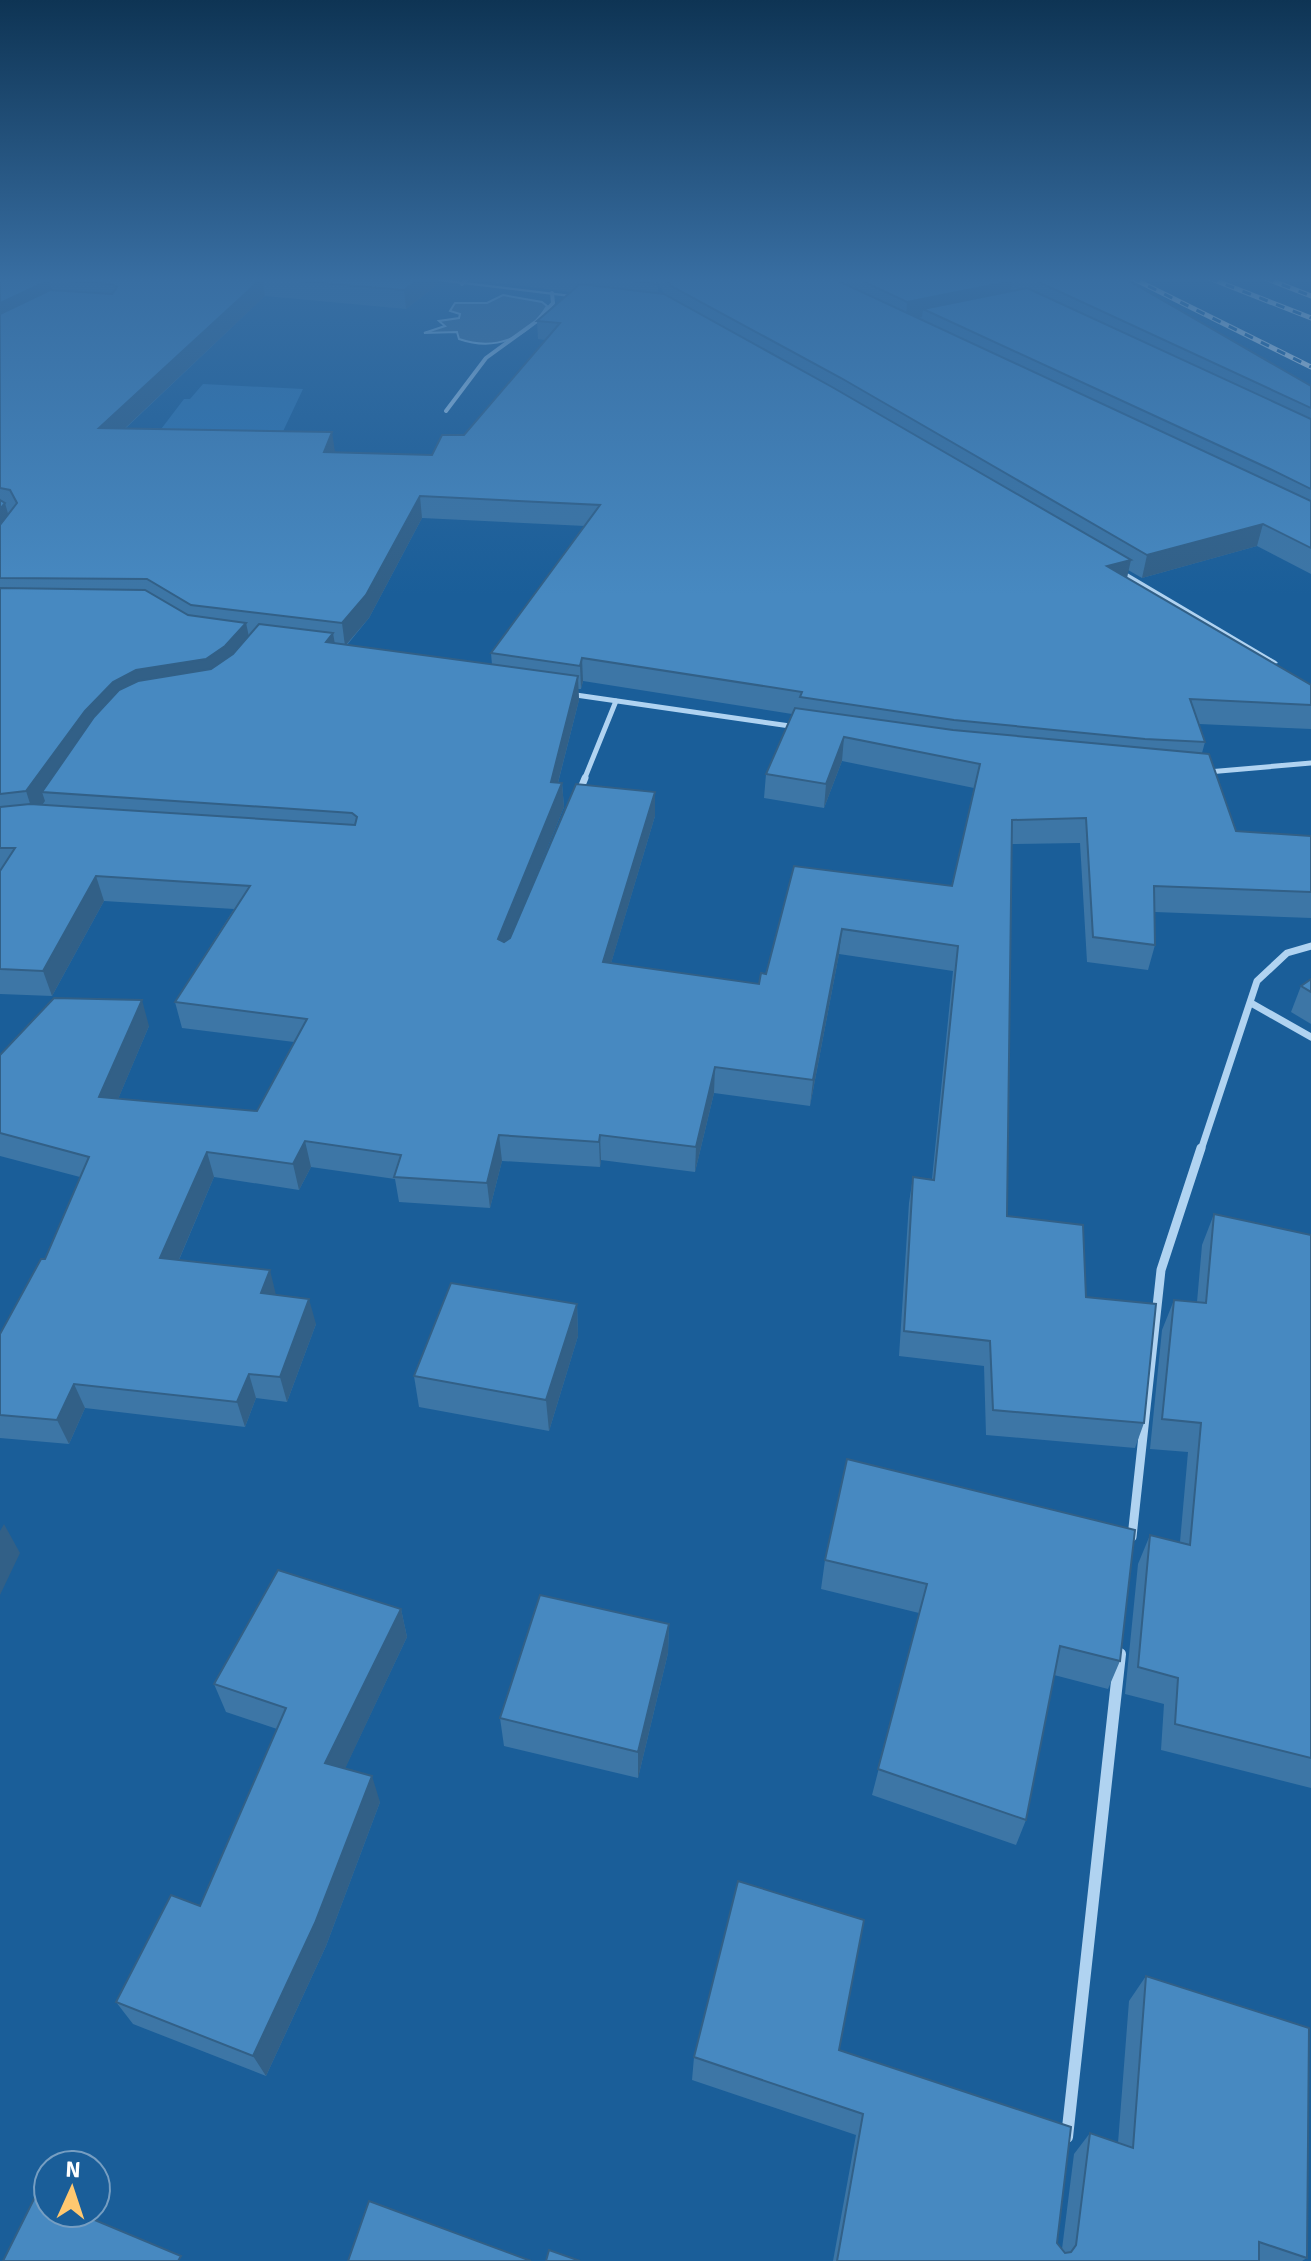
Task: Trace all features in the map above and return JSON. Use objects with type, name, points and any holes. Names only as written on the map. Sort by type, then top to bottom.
[{"type":"street","points":[[446,411],[467,384]]},
{"type":"street","points":[[1109,565],[1284,670]]},
{"type":"street","points":[[556,692],[813,729]]},
{"type":"street","points":[[574,807],[616,701]]},
{"type":"street","points":[[1201,772],[1311,763]]},
{"type":"street","points":[[1131,1553],[1161,1270],[1257,981],[1287,953],[1311,946]]},
{"type":"street","points":[[1251,1003],[1311,1037]]},
{"type":"street","points":[[1065,2151],[1121,1648]]},
{"type":"shaded area","points":[[203,384],[303,389],[269,461],[139,458],[184,399],[190,399]]},
{"type":"building","points":[[0,384],[147,384],[99,428],[332,432],[324,452],[432,455],[442,435],[464,435],[508,384],[826,384],[1131,560],[1107,566],[1311,685],[1311,705],[1190,699],[1205,742],[1145,739],[954,720],[800,697],[802,692],[582,658],[580,666],[491,653],[600,505],[420,496],[366,595],[342,623],[191,605],[147,579],[0,578],[0,525],[17,503],[10,490],[0,488]]},
{"type":"building","points":[[851,384],[1059,384],[1311,501],[1311,548],[1263,524],[1147,555]]},
{"type":"building","points":[[1085,384],[1234,384],[1311,419],[1311,489]]},
{"type":"building","points":[[1258,384],[1307,384],[1311,386],[1311,408]]},
{"type":"building","points":[[0,588],[145,590],[188,615],[246,623],[225,646],[206,659],[136,670],[113,682],[85,711],[26,791],[0,794]]},
{"type":"building","points":[[259,624],[333,633],[326,642],[578,676],[551,782],[562,783],[498,939],[504,942],[510,938],[576,784],[655,792],[603,962],[759,984],[761,973],[766,974],[794,866],[952,886],[980,764],[844,737],[826,784],[766,774],[795,708],[953,730],[1209,754],[1236,831],[1311,836],[1311,892],[1154,886],[1155,945],[1093,937],[1086,818],[1012,820],[1007,1216],[1083,1225],[1086,1297],[1156,1304],[1144,1423],[993,1410],[990,1341],[904,1331],[913,1177],[934,1180],[958,946],[842,929],[813,1080],[715,1067],[696,1147],[600,1135],[599,1142],[499,1135],[487,1183],[394,1177],[401,1155],[305,1141],[293,1164],[207,1152],[160,1258],[270,1270],[261,1293],[309,1299],[280,1377],[249,1374],[237,1402],[74,1384],[57,1420],[0,1415],[0,1334],[41,1259],[45,1259],[89,1157],[0,1133],[0,1055],[54,998],[142,1000],[99,1097],[257,1111],[307,1019],[175,1002],[250,886],[96,876],[43,971],[0,969],[0,871],[15,848],[0,848],[0,807],[30,804],[355,825],[357,817],[352,813],[42,792],[94,717],[119,690],[138,681],[211,669],[233,654]]},
{"type":"building","points":[[1311,979],[1311,992],[1301,986]]},
{"type":"building","points":[[1214,1214],[1311,1235],[1311,1758],[1175,1724],[1178,1678],[1138,1667],[1150,1535],[1190,1545],[1201,1423],[1162,1419],[1174,1300],[1206,1303]]},
{"type":"building","points":[[451,1283],[577,1304],[546,1400],[414,1376]]},
{"type":"building","points":[[847,1459],[1135,1530],[1120,1661],[1060,1646],[1026,1820],[878,1769],[927,1584],[825,1560]]},
{"type":"building","points":[[278,1570],[401,1609],[325,1763],[372,1776],[315,1923],[253,2056],[116,2002],[171,1895],[200,1906],[286,1708],[214,1684]]},
{"type":"building","points":[[540,1595],[669,1624],[638,1752],[500,1718]]},
{"type":"building","points":[[738,1881],[864,1920],[839,2050],[1071,2127],[1057,2243],[1065,2253],[1071,2252],[1076,2245],[1090,2133],[1133,2148],[1146,1976],[1309,2028],[1307,2258],[1259,2242],[1259,2261],[837,2261],[863,2114],[694,2057]]},
{"type":"building","points":[[369,2201],[531,2261],[348,2261]]},
{"type":"building","points":[[32,2203],[32,2229],[112,2227],[181,2256],[178,2261],[3,2261]]},
{"type":"building","points":[[549,2250],[580,2261],[546,2261]]}]
